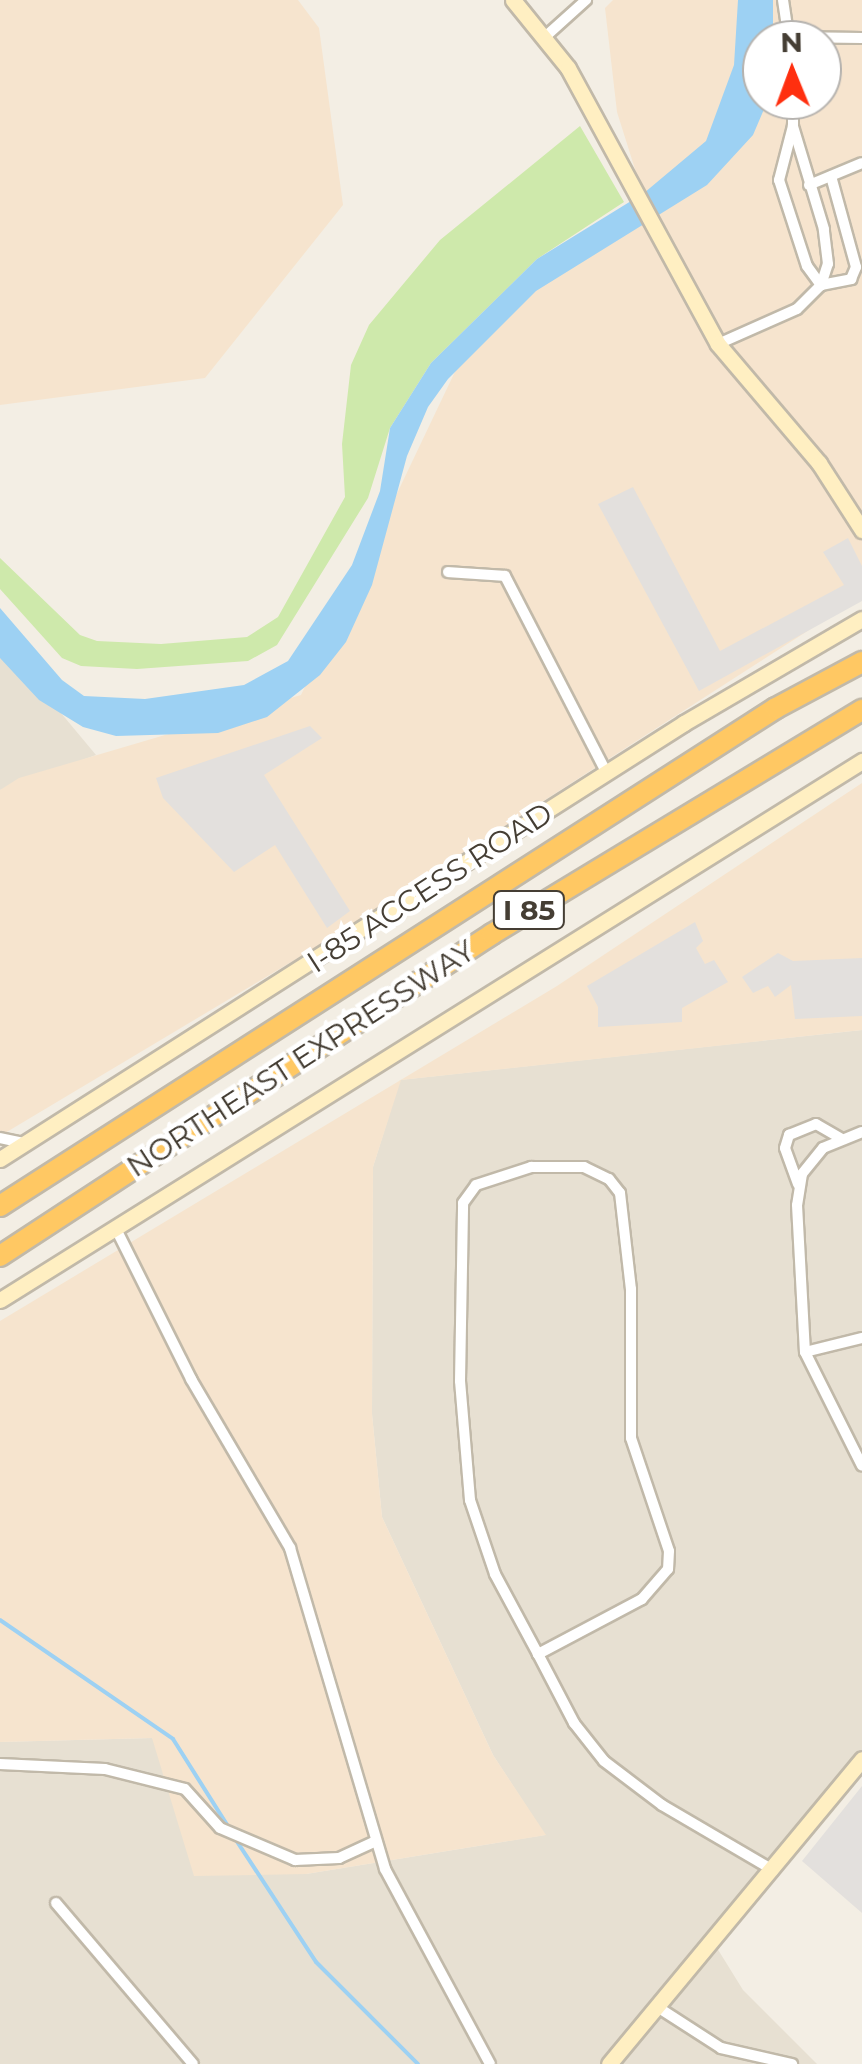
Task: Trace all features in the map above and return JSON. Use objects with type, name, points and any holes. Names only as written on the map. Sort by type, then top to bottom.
[{"type":"highway","name":"NORTHEAST EXPRESSWAY","points":[[0,1206],[760,718],[862,662]]},
{"type":"highway","name":"NORTHEAST EXPRESSWAY","points":[[0,1256],[492,934],[862,710]]},
{"type":"main road","points":[[513,0],[546,36],[608,139],[718,344],[820,463],[862,530]]},
{"type":"main road","name":"I-85 ACCESS ROAD","points":[[0,1158],[607,774],[862,619]]},
{"type":"main road","points":[[0,1300],[862,761]]},
{"type":"main road","points":[[608,2064],[659,2008],[862,1759]]},
{"type":"street","points":[[546,36],[586,0]]},
{"type":"street","points":[[793,120],[779,180],[807,266],[821,285]]},
{"type":"street","points":[[718,344],[797,308],[821,285],[828,264],[824,230],[793,126]]},
{"type":"street","points":[[809,185],[862,162]]},
{"type":"street","points":[[821,285],[851,279],[856,267],[831,176]]},
{"type":"street","points":[[448,572],[505,576],[607,774]]},
{"type":"street","points":[[840,1138],[816,1124],[789,1135],[785,1148],[798,1185],[805,1352],[862,1466]]},
{"type":"street","points":[[798,1185],[822,1148],[862,1132]]},
{"type":"street","points":[[0,1138],[24,1143]]},
{"type":"street","points":[[538,1654],[642,1599],[668,1569],[666,1541],[631,1438],[625,1214],[609,1178],[584,1167],[497,1174],[476,1186],[463,1203],[461,1445],[470,1500],[495,1574],[574,1724],[604,1761],[662,1804],[773,1870]]},
{"type":"street","points":[[116,1229],[190,1378],[290,1548],[385,1870],[490,2064]]},
{"type":"street","points":[[805,1352],[862,1338]]},
{"type":"street","points":[[0,1764],[105,1769],[184,1789],[220,1828],[295,1860],[354,1854],[376,1841]]},
{"type":"street","points":[[56,1903],[194,2064]]},
{"type":"street","points":[[659,2008],[720,2048],[792,2064]]},
{"type":"shaded area","points":[[0,0],[298,0],[319,28],[343,205],[205,378],[0,405]]},
{"type":"shaded area","points":[[613,0],[862,0],[862,596],[318,946],[0,1136],[0,790],[19,778],[301,695],[492,294],[651,220],[617,112],[605,8]]},
{"type":"shaded area","points":[[633,487],[720,651],[844,585],[823,552],[848,538],[862,566],[862,601],[699,691],[598,504]]},
{"type":"shaded area","points":[[0,640],[96,755],[0,790]]},
{"type":"shaded area","points":[[310,726],[322,738],[264,775],[350,911],[327,928],[275,845],[234,872],[163,798],[156,778]]},
{"type":"shaded area","points":[[862,783],[862,1030],[401,1080],[373,1167],[372,1414],[382,1517],[493,1755],[546,1835],[306,1874],[194,1876],[152,1738],[0,1742],[0,1321],[557,986]]},
{"type":"shaded area","points":[[695,922],[703,941],[696,948],[705,964],[714,960],[728,982],[682,1008],[682,1022],[598,1027],[598,1007],[587,986]]},
{"type":"shaded area","points":[[778,953],[793,961],[862,958],[862,1016],[795,1019],[791,985],[775,997],[768,986],[753,993],[742,977]]},
{"type":"shaded area","points":[[862,1030],[862,1756],[717,1948],[743,1990],[817,2064],[0,2064],[0,1742],[152,1738],[306,1874],[545,1835],[493,1755],[382,1517],[372,1414],[373,1167],[400,1080]]},
{"type":"shaded area","points":[[862,1786],[862,1913],[802,1861]]},
{"type":"green space","points":[[580,126],[624,202],[537,259],[431,363],[390,428],[368,498],[277,645],[248,661],[137,669],[81,666],[62,658],[0,589],[0,558],[80,635],[97,641],[161,644],[247,637],[278,617],[345,497],[342,444],[351,365],[369,325],[440,240]]},
{"type":"water","points":[[738,0],[773,0],[773,20],[742,20],[742,120],[759,120],[753,135],[707,185],[536,291],[448,379],[428,407],[407,456],[372,585],[346,642],[320,675],[267,717],[218,733],[116,736],[83,727],[39,700],[0,658],[0,608],[62,680],[84,696],[145,699],[244,685],[288,661],[352,565],[380,491],[390,428],[431,363],[537,259],[644,193],[706,141],[734,65]]},
{"type":"waterway","points":[[0,1620],[173,1739],[229,1828]]},
{"type":"waterway","points":[[234,1837],[316,1962],[418,2064]]}]
